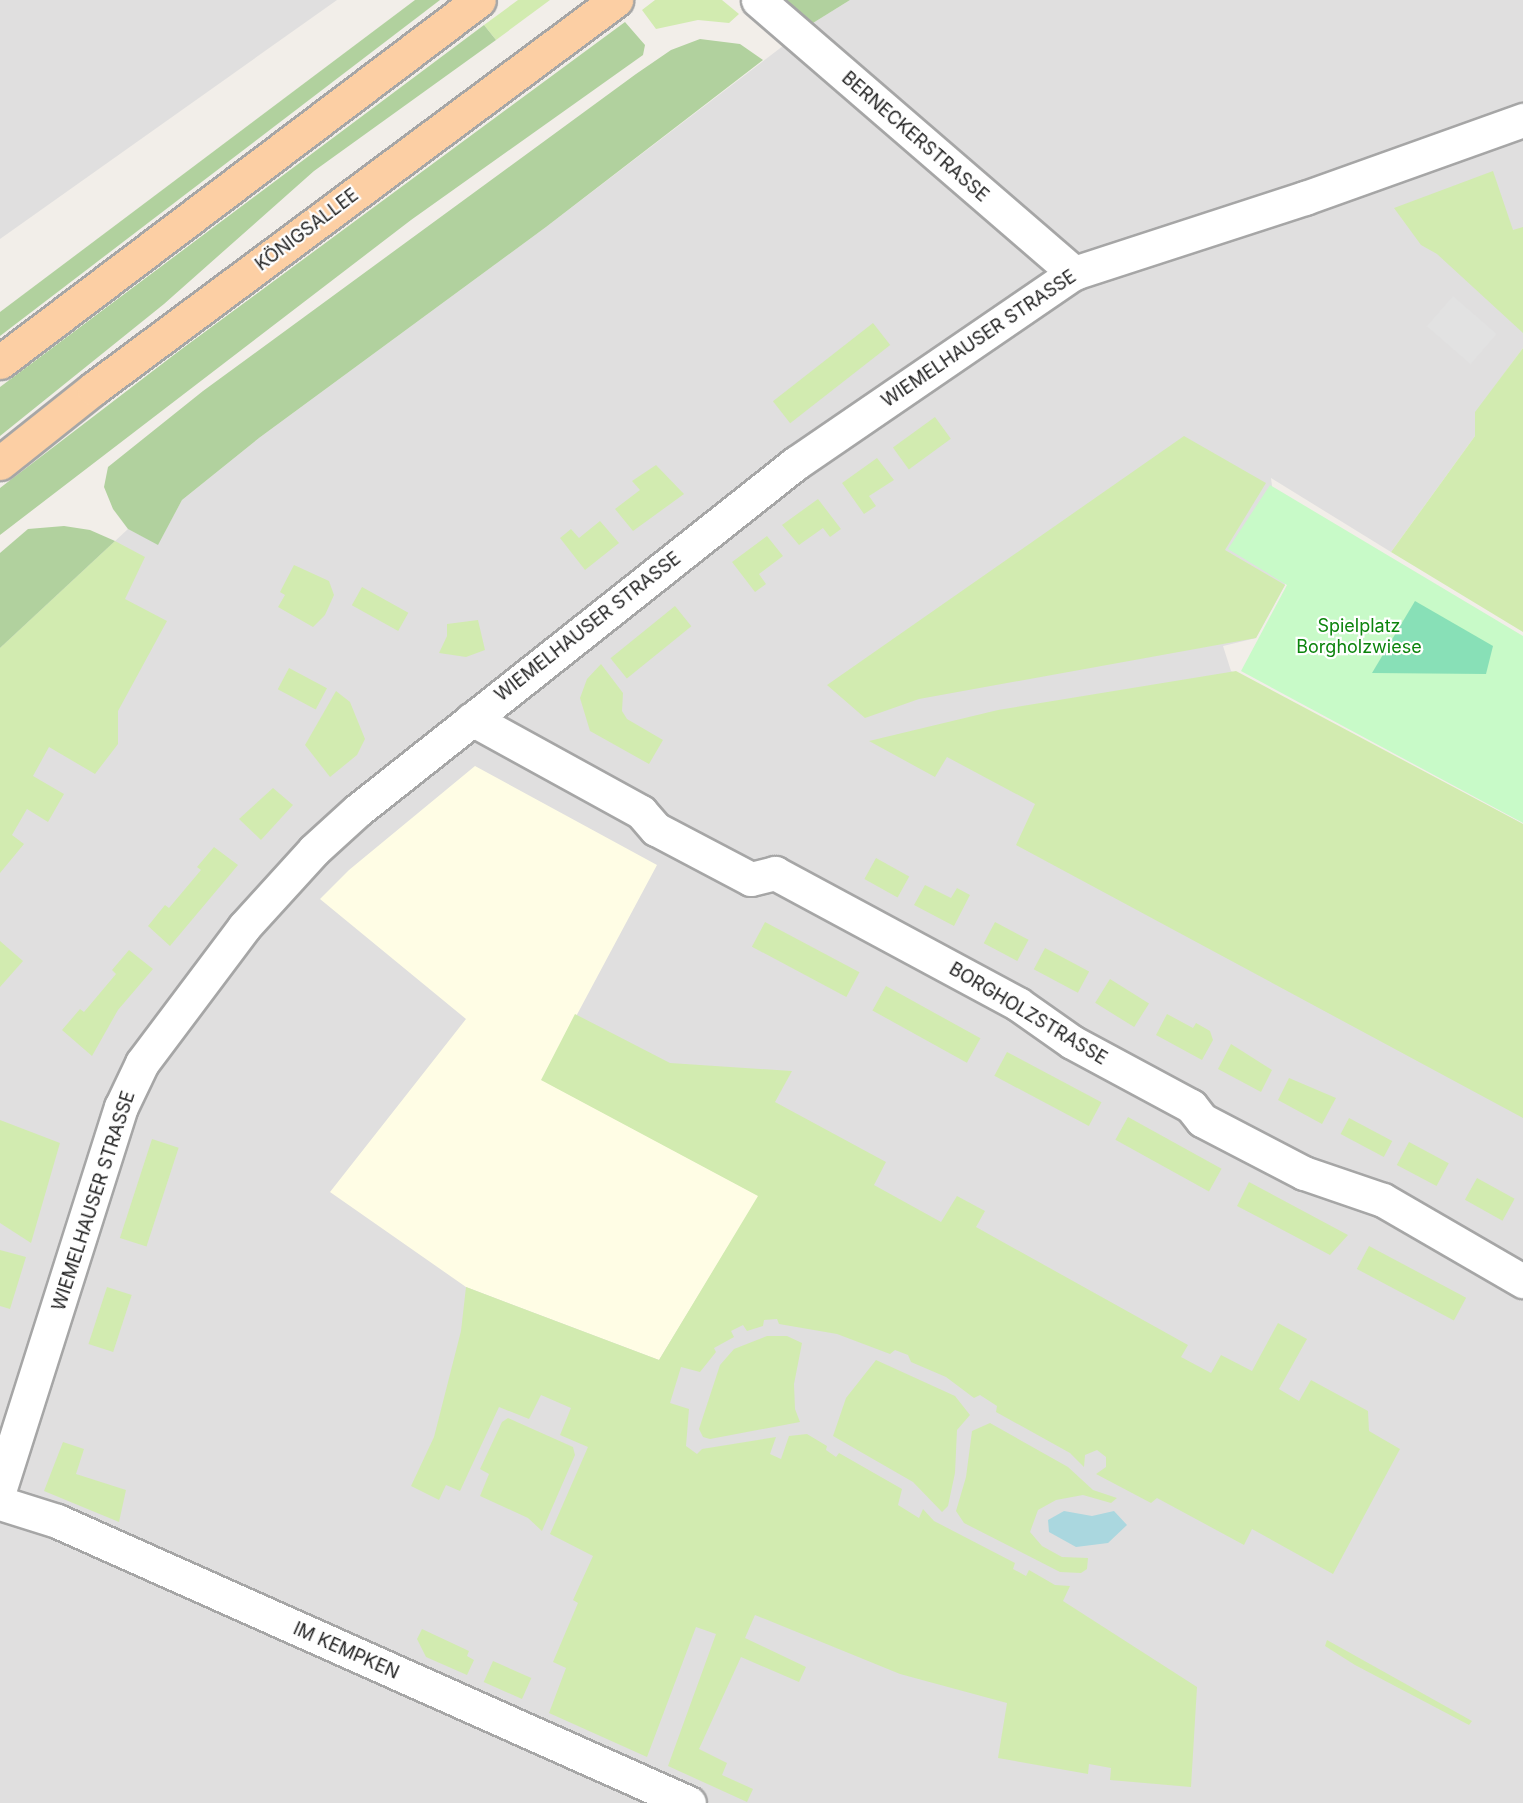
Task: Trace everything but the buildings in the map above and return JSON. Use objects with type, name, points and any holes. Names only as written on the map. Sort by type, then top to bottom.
[{"type":"main road","points":[[0,362],[478,0]]},
{"type":"main road","name":"KÖNIGSALLEE","points":[[0,463],[185,320],[616,0]]},
{"type":"street","name":"BERNECKERSTRASSE","points":[[758,0],[1074,273]]},
{"type":"street","name":"WIEMELHAUSER STRASSE","points":[[0,1488],[121,1107],[142,1063],[244,927],[290,875],[358,810],[796,463],[1074,273],[1305,198],[1523,120]]},
{"type":"street","name":"BORGHOLZSTRASSE","points":[[472,719],[641,812],[656,829],[751,879],[775,873],[1018,1004],[1072,1042],[1191,1106],[1203,1120],[1304,1173],[1383,1200],[1523,1281]]},
{"type":"street","name":"IM KEMPKEN","points":[[0,1503],[57,1521],[689,1803]]},
{"type":"shaded area","points":[[0,0],[337,0],[0,239]]},
{"type":"shaded area","points":[[850,0],[1523,0],[1523,348],[1476,412],[1475,436],[1391,552],[1271,478],[1285,585],[1256,638],[1223,646],[1231,671],[1523,824],[1523,1803],[0,1803],[0,648],[128,529],[158,544],[182,500],[259,438],[546,227],[813,23]]},
{"type":"shaded area","points":[[1453,296],[1497,334],[1471,364],[1427,326]]},
{"type":"shaded area","points":[[475,766],[657,865],[542,1080],[759,1196],[659,1360],[466,1287],[330,1192],[466,1019],[320,899],[349,870]]},
{"type":"green space","points":[[415,0],[440,0],[0,336],[0,312]]},
{"type":"green space","points":[[518,0],[550,0],[496,40],[484,25]]},
{"type":"green space","points":[[655,0],[722,0],[739,14],[729,23],[698,20],[656,29],[642,10]]},
{"type":"green space","points":[[786,0],[850,0],[813,23]]},
{"type":"green space","points":[[625,22],[645,45],[643,55],[411,220],[0,535],[0,488],[179,351]]},
{"type":"green space","points":[[484,25],[496,40],[314,171],[164,304],[0,436],[0,387]]},
{"type":"green space","points":[[700,39],[740,44],[763,60],[546,227],[259,438],[182,500],[158,545],[128,529],[113,509],[104,487],[108,467],[203,391],[636,74],[671,50]]},
{"type":"green space","points":[[1493,171],[1513,230],[1523,227],[1523,333],[1437,254],[1421,245],[1394,208]]},
{"type":"green space","points":[[873,323],[890,345],[790,423],[773,401]]},
{"type":"green space","points":[[1523,348],[1523,632],[1391,552],[1475,436],[1475,412]]},
{"type":"green space","points":[[935,417],[951,439],[909,469],[893,448]]},
{"type":"green space","points":[[1184,436],[1266,483],[1225,550],[1285,585],[1256,638],[919,699],[865,718],[827,685]]},
{"type":"green space","points":[[877,458],[894,480],[869,496],[876,506],[864,514],[842,483]]},
{"type":"green space","points":[[656,465],[684,494],[633,531],[615,509],[640,490],[632,481]]},
{"type":"green space","name":"Spielplatz Borgholzwiese","points":[[1270,485],[1523,636],[1523,823],[1241,671],[1287,585],[1228,549]]},
{"type":"green space","points":[[818,499],[841,529],[830,537],[823,528],[799,545],[782,525]]},
{"type":"green space","points":[[600,521],[619,543],[585,570],[560,538],[571,529],[579,538]]},
{"type":"green space","points":[[64,526],[90,530],[115,541],[0,648],[0,553],[28,529]]},
{"type":"green space","points":[[767,536],[783,556],[759,574],[766,584],[755,592],[732,562]]},
{"type":"green space","points":[[115,541],[145,557],[125,599],[167,621],[118,711],[118,744],[95,774],[49,747],[33,776],[64,794],[48,822],[27,809],[12,835],[24,844],[0,873],[0,648]]},
{"type":"green space","points":[[294,565],[329,581],[334,595],[325,615],[313,627],[278,607],[285,595],[280,592]]},
{"type":"green space","points":[[362,587],[408,613],[398,631],[352,605]]},
{"type":"green space","points":[[1415,601],[1493,646],[1486,674],[1372,673]]},
{"type":"green space","points":[[675,606],[691,626],[627,678],[610,658]]},
{"type":"green space","points":[[478,620],[485,650],[466,657],[439,653],[447,636],[447,624]]},
{"type":"green space","points":[[601,664],[623,693],[622,711],[627,719],[663,740],[649,764],[590,731],[580,698],[587,679]]},
{"type":"green space","points":[[289,668],[327,688],[316,709],[278,689]]},
{"type":"green space","points":[[1236,671],[1523,824],[1523,1118],[1016,845],[1035,804],[947,757],[935,777],[869,741],[998,710]]},
{"type":"green space","points":[[336,691],[350,702],[365,739],[357,755],[330,777],[305,745]]},
{"type":"green space","points":[[273,788],[293,805],[261,840],[239,819]]},
{"type":"green space","points":[[214,847],[238,865],[170,946],[148,926],[165,905],[169,908],[201,870],[197,867]]},
{"type":"green space","points":[[876,858],[909,876],[898,897],[864,879]]},
{"type":"green space","points":[[925,885],[951,898],[957,888],[970,895],[954,926],[914,905]]},
{"type":"green space","points":[[765,922],[859,972],[846,997],[752,947]]},
{"type":"green space","points":[[995,922],[1029,940],[1017,961],[984,943]]},
{"type":"green space","points":[[0,941],[23,961],[0,987]]},
{"type":"green space","points":[[1045,948],[1089,971],[1078,993],[1034,969]]},
{"type":"green space","points":[[129,950],[153,969],[118,1010],[92,1056],[62,1030],[80,1009],[84,1012],[116,974],[112,970]]},
{"type":"green space","points":[[1110,979],[1149,1003],[1134,1027],[1095,1003]]},
{"type":"green space","points":[[886,986],[980,1038],[967,1063],[872,1010]]},
{"type":"green space","points":[[575,1014],[670,1063],[792,1071],[775,1102],[886,1162],[874,1185],[941,1222],[957,1196],[985,1211],[976,1227],[1188,1345],[1181,1357],[1211,1373],[1221,1355],[1252,1371],[1278,1323],[1307,1339],[1279,1389],[1299,1401],[1311,1380],[1368,1411],[1369,1431],[1400,1449],[1333,1574],[1252,1529],[1244,1545],[1157,1498],[1151,1503],[1096,1474],[1106,1467],[1106,1457],[1097,1450],[1085,1455],[1084,1467],[1070,1453],[996,1412],[997,1406],[980,1395],[974,1398],[946,1377],[911,1362],[908,1355],[895,1350],[890,1354],[837,1334],[779,1324],[777,1319],[764,1320],[763,1326],[747,1331],[743,1325],[731,1331],[734,1337],[714,1348],[716,1352],[700,1372],[681,1367],[670,1403],[689,1409],[686,1446],[697,1454],[702,1449],[776,1437],[770,1454],[781,1459],[789,1436],[807,1434],[827,1446],[826,1450],[836,1457],[839,1453],[902,1489],[898,1505],[919,1518],[923,1509],[934,1521],[1015,1563],[1013,1569],[1026,1576],[1029,1570],[1055,1585],[1070,1586],[1063,1601],[1197,1687],[1191,1787],[1110,1780],[1111,1768],[1089,1764],[1088,1774],[998,1758],[1007,1703],[900,1674],[755,1615],[745,1638],[806,1667],[799,1682],[741,1657],[699,1749],[727,1763],[722,1775],[753,1789],[747,1802],[668,1766],[716,1634],[696,1627],[647,1757],[549,1713],[566,1668],[553,1662],[578,1603],[573,1600],[593,1556],[550,1534],[588,1447],[560,1435],[571,1408],[541,1395],[529,1419],[499,1407],[460,1491],[446,1485],[439,1500],[411,1486],[434,1437],[461,1331],[466,1287],[659,1360],[758,1196],[541,1080]]},
{"type":"green space","points":[[1167,1014],[1193,1028],[1196,1023],[1210,1031],[1213,1040],[1202,1060],[1156,1035]]},
{"type":"green space","points":[[1231,1044],[1272,1070],[1261,1092],[1218,1069]]},
{"type":"green space","points":[[1007,1052],[1101,1102],[1089,1126],[994,1076]]},
{"type":"green space","points":[[1289,1078],[1336,1098],[1322,1124],[1278,1100]]},
{"type":"green space","points":[[1128,1117],[1222,1169],[1209,1192],[1115,1140]]},
{"type":"green space","points":[[1349,1118],[1392,1141],[1384,1157],[1341,1134]]},
{"type":"green space","points":[[0,1120],[60,1143],[31,1243],[0,1223]]},
{"type":"green space","points":[[152,1139],[179,1148],[146,1247],[120,1238]]},
{"type":"green space","points":[[1409,1142],[1449,1163],[1437,1186],[1397,1165]]},
{"type":"green space","points":[[1477,1178],[1515,1199],[1502,1221],[1465,1200]]},
{"type":"green space","points":[[1249,1182],[1348,1235],[1330,1255],[1237,1206]]},
{"type":"green space","points":[[1369,1246],[1466,1298],[1454,1321],[1357,1269]]},
{"type":"green space","points":[[0,1250],[26,1257],[10,1309],[0,1306]]},
{"type":"green space","points":[[107,1287],[132,1295],[113,1352],[88,1344]]},
{"type":"green space","points":[[767,1336],[787,1336],[802,1343],[794,1384],[795,1409],[800,1422],[710,1439],[703,1437],[699,1429],[720,1365],[734,1349]]},
{"type":"green space","points":[[876,1360],[955,1396],[970,1415],[957,1430],[955,1473],[948,1506],[942,1512],[913,1482],[833,1436],[846,1398]]},
{"type":"green space","points":[[508,1418],[573,1447],[575,1455],[542,1531],[528,1518],[480,1496],[489,1474],[480,1469],[502,1422]]},
{"type":"green space","points":[[990,1423],[1068,1467],[1093,1490],[1117,1498],[1111,1503],[1083,1495],[1056,1500],[1038,1510],[1030,1532],[1042,1546],[1062,1557],[1088,1558],[1087,1569],[1081,1573],[1060,1572],[964,1523],[956,1511],[966,1477],[972,1431]]},
{"type":"green space","points":[[63,1442],[84,1449],[76,1474],[126,1490],[119,1522],[44,1491]]},
{"type":"green space","points":[[422,1629],[469,1651],[467,1656],[474,1660],[467,1675],[426,1657],[417,1639]]},
{"type":"green space","points":[[1327,1640],[1472,1721],[1469,1725],[1355,1665],[1325,1646]]},
{"type":"green space","points":[[493,1661],[531,1678],[522,1699],[484,1682]]},
{"type":"water","points":[[1064,1511],[1092,1516],[1114,1511],[1127,1525],[1108,1543],[1076,1547],[1049,1532],[1048,1520]]}]
